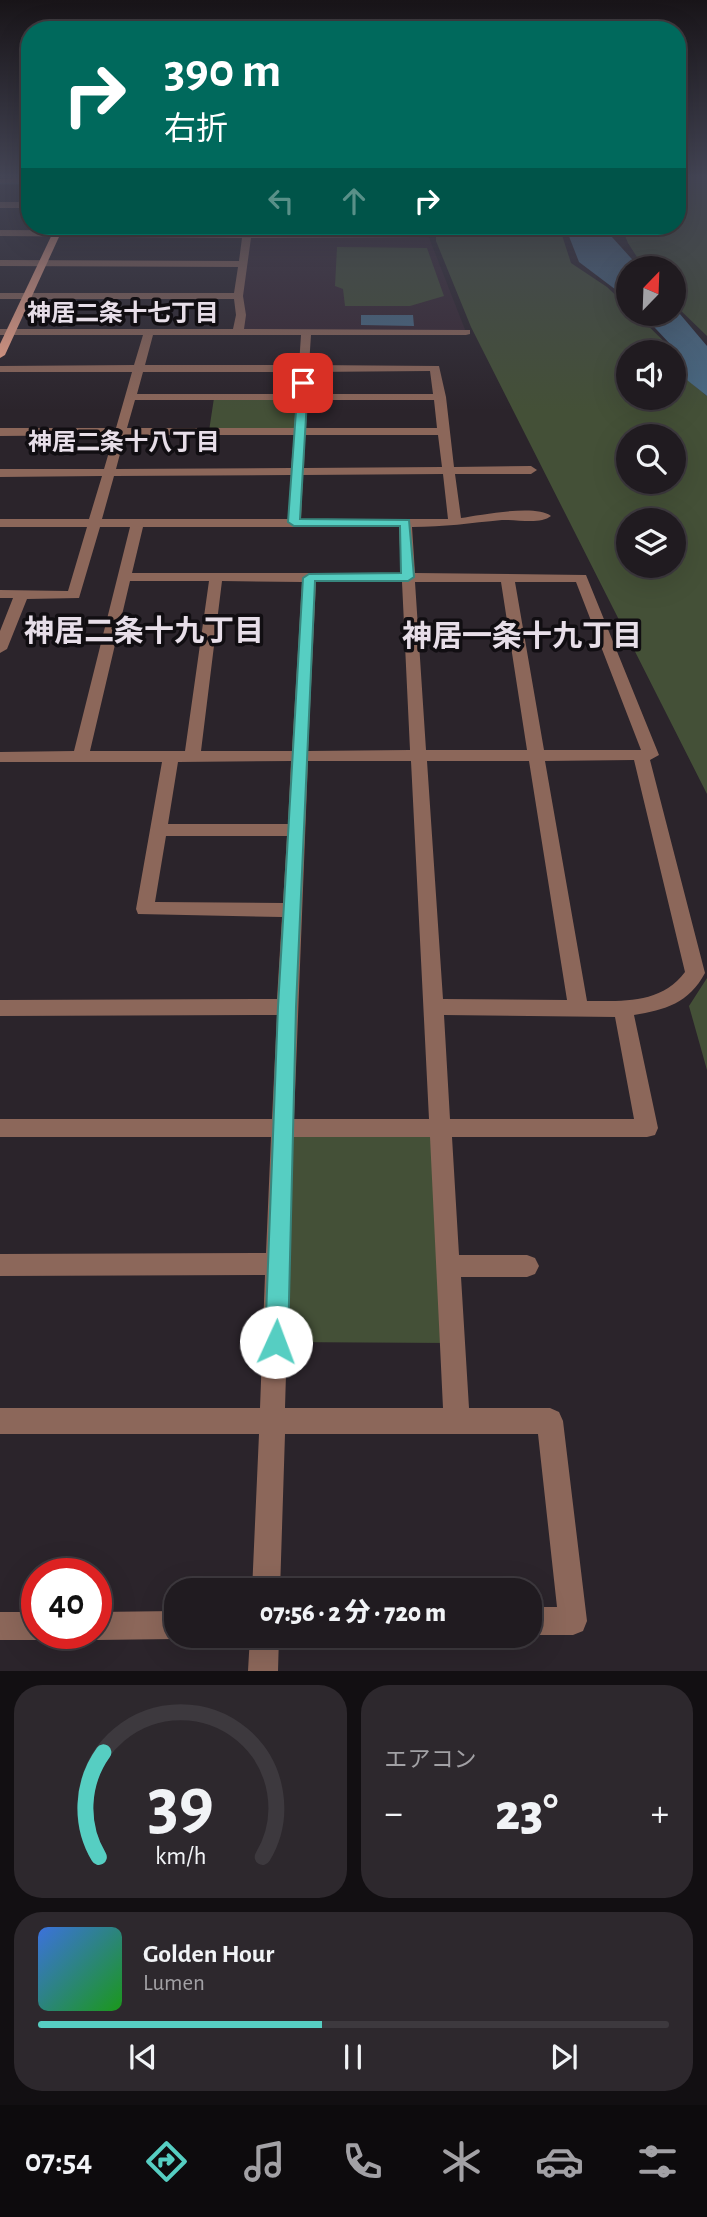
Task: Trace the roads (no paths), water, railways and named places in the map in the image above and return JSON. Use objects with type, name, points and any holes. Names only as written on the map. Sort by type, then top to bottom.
[{"type":"main road","points":[[0,355],[6,332],[46,255]]},
{"type":"street","points":[[238,332],[241,315],[238,296],[244,255]]},
{"type":"street","points":[[0,263],[243,264]]},
{"type":"street","points":[[0,296],[238,296]]},
{"type":"street","points":[[6,332],[466,332]]},
{"type":"street","points":[[0,594],[74,594],[149,332]]},
{"type":"street","points":[[294,522],[306,332]]},
{"type":"street","points":[[0,369],[435,368],[455,523]]},
{"type":"street","points":[[132,397],[440,397]]},
{"type":"street","points":[[0,432],[444,431]]},
{"type":"street","points":[[0,473],[531,470]]},
{"type":"street","points":[[0,523],[455,523],[503,516],[545,516]]},
{"type":"street","points":[[405,522],[457,1420]]},
{"type":"street","points":[[81,757],[137,523]]},
{"type":"street","points":[[507,577],[578,1009]]},
{"type":"street","points":[[0,757],[651,755],[581,578],[124,578]]},
{"type":"street","points":[[192,757],[216,578]]},
{"type":"street","points":[[266,1578],[287,1007],[309,578]]},
{"type":"street","points":[[0,649],[22,594]]},
{"type":"street","points":[[434,1007],[624,1009],[661,1003],[686,985],[695,973],[641,756]]},
{"type":"street","points":[[171,757],[145,909],[292,910]]},
{"type":"street","points":[[159,830],[297,830]]},
{"type":"street","points":[[0,1008],[287,1007]]},
{"type":"street","points":[[0,1128],[647,1128],[624,1009]]},
{"type":"street","points":[[0,1265],[279,1264]]},
{"type":"street","points":[[449,1266],[527,1266]]},
{"type":"street","points":[[0,1421],[550,1421],[573,1621],[542,1621]]},
{"type":"street","points":[[112,1626],[164,1625]]},
{"type":"street","points":[[0,1626],[21,1626]]},
{"type":"street","points":[[263,1671],[264,1648]]},
{"type":"water","points":[[576,255],[628,255],[616,256],[616,290],[579,262]]},
{"type":"water","points":[[361,315],[413,315],[414,326],[361,325]]},
{"type":"water","points":[[686,321],[707,346],[707,396],[686,378],[686,340],[666,340],[653,326],[686,326]]},
{"type":"district","name":"神居二条十七丁目","points":[[123,314]]},
{"type":"district","name":"神居二条十八丁目","points":[[124,443]]},
{"type":"district","name":"神居二条十九丁目","points":[[144,632]]},
{"type":"district","name":"神居一条十九丁目","points":[[522,637]]}]
